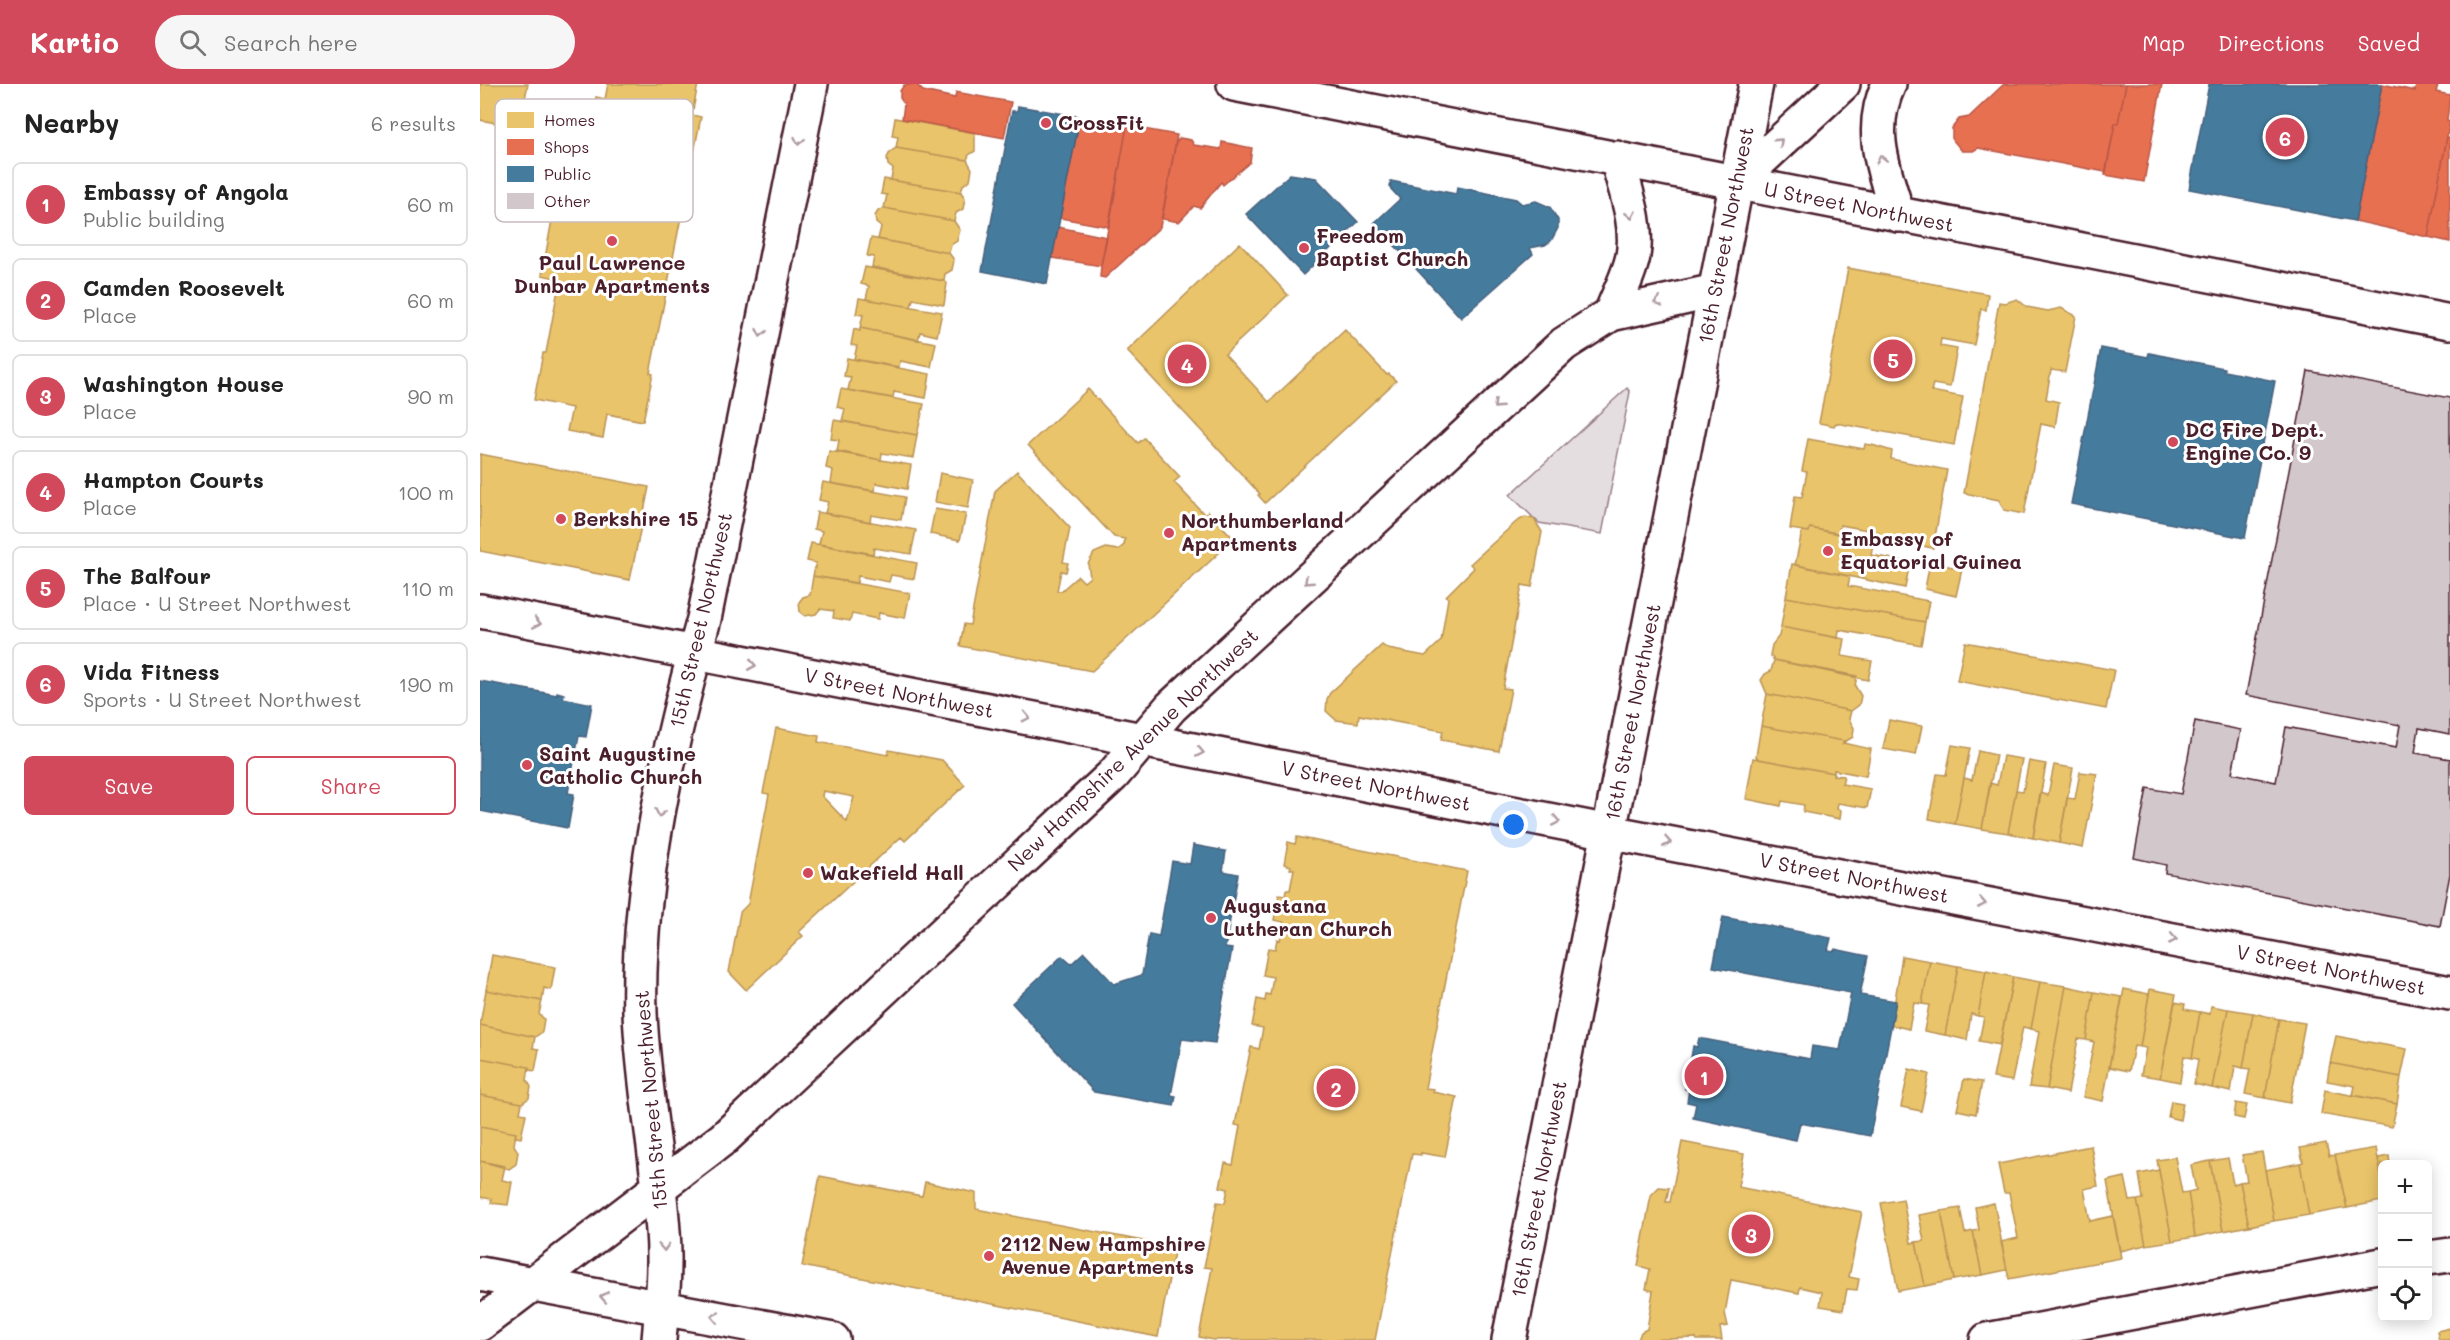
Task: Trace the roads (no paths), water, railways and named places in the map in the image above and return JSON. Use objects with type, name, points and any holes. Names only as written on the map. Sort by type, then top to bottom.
[{"type":"main road","name":"15th Street Northwest","points":[[659,1340],[664,1258],[659,1188],[640,1014],[642,948],[657,828],[683,695],[704,619],[810,84]]},
{"type":"main road","name":"U Street Northwest","points":[[1234,84],[2450,322]]},
{"type":"main road","name":"16th Street Northwest","points":[[1509,1340],[1756,84]]},
{"type":"main road","points":[[1737,182],[1843,84]]},
{"type":"main road","points":[[1889,84],[1880,106],[1877,133],[1880,156],[1898,215]]},
{"type":"main road","points":[[1611,314],[1628,273],[1635,244],[1632,213],[1617,159]]},
{"type":"main road","name":"New Hampshire Avenue Northwest","points":[[480,1324],[724,1138],[1113,775],[1171,707],[1556,351],[1584,329],[1611,314],[1715,291]]},
{"type":"main road","name":"V Street Northwest","points":[[480,611],[1609,832],[2450,993]]},
{"type":"main road","points":[[2432,1257],[2450,1255]]},
{"type":"main road","points":[[1987,1340],[2378,1266]]},
{"type":"main road","points":[[480,1274],[833,1340]]},
{"type":"place","name":"CrossFit","points":[[1046,123]]},
{"type":"place","name":"Vida Fitness","points":[[2285,137]]},
{"type":"place","name":"Paul Lawrence Dunbar Apartments","points":[[612,241]]},
{"type":"place","name":"Freedom Baptist Church","points":[[1304,248]]},
{"type":"place","name":"The Balfour","points":[[1893,359]]},
{"type":"place","name":"Hampton Courts","points":[[1187,364]]},
{"type":"place","name":"DC Fire Dept. Engine Co. 9","points":[[2173,442]]},
{"type":"place","name":"Berkshire 15","points":[[561,519]]},
{"type":"place","name":"Northumberland Apartments","points":[[1169,533]]},
{"type":"place","name":"Embassy of Equatorial Guinea","points":[[1828,551]]},
{"type":"place","name":"Saint Augustine Catholic Church","points":[[527,765]]},
{"type":"place","name":"Wakefield Hall","points":[[808,873]]},
{"type":"place","name":"Augustana Lutheran Church","points":[[1211,918]]},
{"type":"place","name":"Embassy of Angola","points":[[1704,1076]]},
{"type":"place","name":"Camden Roosevelt","points":[[1336,1088]]},
{"type":"place","name":"Washington House","points":[[1751,1234]]},
{"type":"place","name":"2112 New Hampshire Avenue Apartments","points":[[989,1256]]}]
